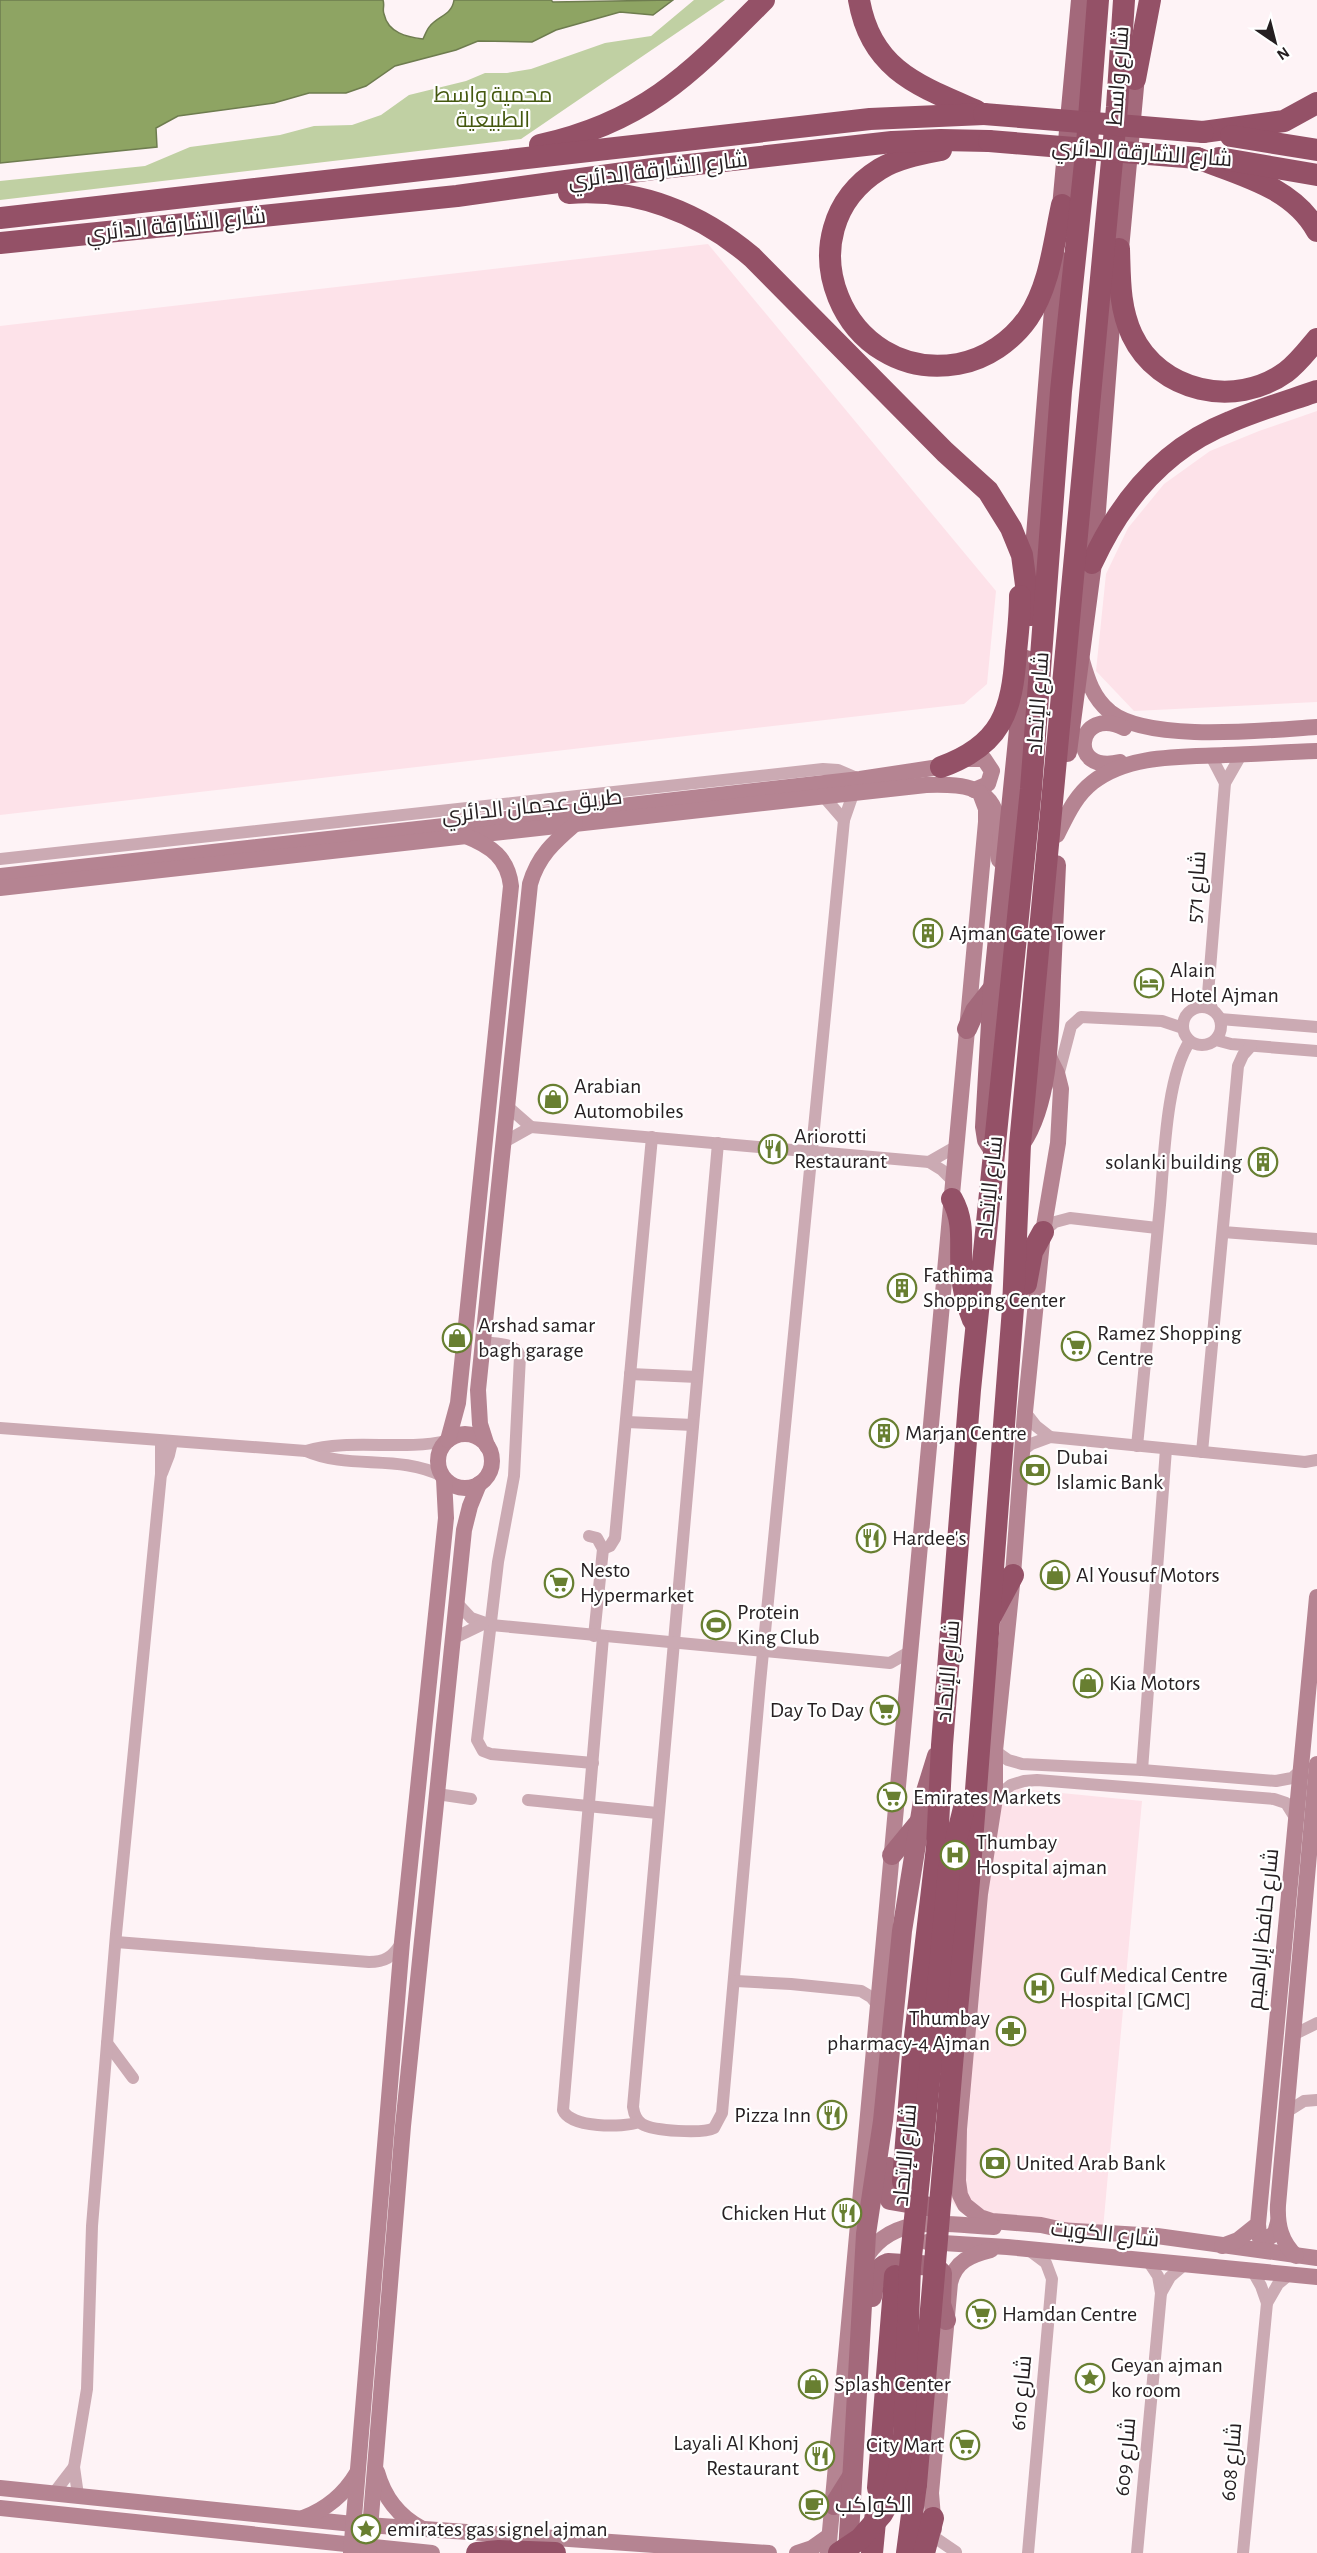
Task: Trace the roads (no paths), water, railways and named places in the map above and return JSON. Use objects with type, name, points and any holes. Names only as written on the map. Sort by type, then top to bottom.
[{"type":"highway","points":[[421,169],[566,139],[601,128],[633,112],[690,72],[764,0]]},
{"type":"highway","points":[[860,0],[862,18],[872,41],[903,77],[984,114]]},
{"type":"highway","name":"شارع واسط","points":[[1088,144],[1098,0]]},
{"type":"highway","name":"شارع واسط","points":[[1112,153],[1124,0]]},
{"type":"highway","points":[[1135,79],[1150,0]]},
{"type":"highway","points":[[1203,132],[1284,121],[1317,103]]},
{"type":"highway","name":"شارع الشارقة الدائري","points":[[0,218],[891,117],[984,114],[1203,132],[1317,150]]},
{"type":"highway","points":[[989,141],[903,159],[880,169],[861,185],[845,205],[835,228],[830,254],[831,278],[839,302],[851,322],[867,339],[904,361],[928,366],[966,363],[1001,346],[1028,318],[1037,302],[1062,205]]},
{"type":"highway","name":"شارع الشارقة الدائري","points":[[0,243],[457,196],[892,142],[989,141],[1243,161],[1317,175]]},
{"type":"highway","name":"شارع الإتحاد","points":[[872,2553],[922,2058],[942,1745],[976,1327],[1031,789],[1060,391],[1088,144]]},
{"type":"highway","name":"شارع الإتحاد","points":[[908,2553],[969,1881],[987,1623],[1013,1308],[1020,1144],[1112,153]]},
{"type":"highway","points":[[1197,158],[1275,189],[1295,203],[1317,231]]},
{"type":"highway","points":[[457,196],[509,198],[584,192],[608,193],[654,201],[717,230],[752,257],[945,452],[988,491],[1011,528],[1026,571],[1030,615]]},
{"type":"highway","points":[[1119,249],[1123,310],[1132,335],[1142,352],[1156,368],[1173,380],[1192,388],[1212,391],[1230,392],[1250,388],[1285,373],[1301,359],[1317,339]]},
{"type":"highway","points":[[1092,563],[1105,534],[1130,496],[1172,455],[1196,439],[1229,422],[1317,392]]},
{"type":"highway","points":[[941,766],[970,754],[982,745],[993,734],[1009,707],[1014,681],[1020,589],[1016,563],[1001,526],[988,504],[945,452]]},
{"type":"highway","points":[[952,1190],[962,1230],[963,1288],[976,1327]]},
{"type":"highway","points":[[1013,1308],[1023,1293],[1032,1252],[1043,1232]]},
{"type":"highway","points":[[987,1623],[1013,1575]]},
{"type":"highway","points":[[832,2547],[861,2539],[882,2514],[892,2496],[899,2470],[904,2436],[910,2267],[922,2058],[949,1869],[959,1824],[975,1781]]},
{"type":"highway","points":[[969,1881],[978,1919]]},
{"type":"highway","points":[[477,2553],[499,2551],[555,2553]]},
{"type":"main road","points":[[994,1151],[987,1140],[985,1127],[993,988],[1023,696],[1062,205],[1081,0]]},
{"type":"main road","points":[[1020,1144],[1029,1131],[1037,1107],[1046,1051],[1058,835],[1079,652],[1092,563],[1112,298],[1119,249],[1142,0]]},
{"type":"main road","points":[[1079,652],[1092,690],[1110,712],[1125,722],[1142,727],[1190,732],[1317,727]]},
{"type":"main road","name":"طريق عجمان الدائري","points":[[0,888],[824,797],[970,759],[996,739],[1023,696]]},
{"type":"main road","points":[[1190,732],[1177,736],[1148,735],[1104,722],[1091,728],[1084,742],[1088,757],[1102,765],[1144,757],[1174,758],[1317,751]]},
{"type":"main road","points":[[1058,835],[1076,800],[1100,777],[1125,766],[1174,758]]},
{"type":"main road","points":[[970,759],[984,759],[992,771],[988,784],[977,791]]},
{"type":"main road","name":"طريق عجمان الدائري","points":[[0,876],[857,787],[957,784],[977,791]]},
{"type":"main road","points":[[977,791],[988,801],[997,817],[999,859],[1006,874]]},
{"type":"main road","points":[[798,2553],[818,2545],[832,2547],[838,2439],[986,822],[986,809],[977,791]]},
{"type":"main road","points":[[443,1477],[460,1488],[478,1484],[488,1476],[492,1464],[480,1424],[478,1401],[507,1106],[533,875],[546,850],[575,824]]},
{"type":"main road","points":[[351,2549],[402,1942],[446,1518],[439,1455],[448,1440],[458,1403],[510,878],[505,864],[496,852],[483,843],[465,836]]},
{"type":"main road","points":[[501,982],[509,985],[513,992],[512,1014],[516,1024]]},
{"type":"main road","points":[[967,1029],[975,1011],[993,988]]},
{"type":"main road","points":[[1046,1051],[1059,1076],[1061,1097],[1058,1143],[1043,1232],[1021,1452],[1013,1575],[995,1751],[995,1798],[978,1919],[959,2129],[958,2189],[969,2210],[980,2217],[992,2221],[1034,2224],[1068,2231]]},
{"type":"main road","points":[[448,1440],[466,1434],[478,1437],[487,1446]]},
{"type":"main road","points":[[368,2550],[403,2126],[464,1530],[478,1484]]},
{"type":"main road","name":"شارع حافظ إبراهيم","points":[[1258,2224],[1317,1596]]},
{"type":"main road","points":[[848,2553],[863,2314],[864,2261],[870,2203],[883,2121],[902,1931],[920,1821],[930,1776],[942,1745]]},
{"type":"main road","name":"شارع حافظ إبراهيم","points":[[1296,2256],[1283,2239],[1278,2222],[1285,2113],[1297,2008],[1317,1765]]},
{"type":"main road","points":[[892,1855],[920,1821]]},
{"type":"main road","points":[[883,2121],[891,2146],[886,2191],[888,2198],[896,2203],[945,2206],[950,2198],[953,2145],[959,2129]]},
{"type":"main road","points":[[870,2203],[878,2218],[891,2232]]},
{"type":"main road","points":[[1258,2224],[1259,2236],[1267,2239],[1274,2235],[1278,2222]]},
{"type":"main road","name":"شارع الكويت","points":[[864,2261],[872,2247],[891,2232],[902,2226],[915,2224],[1118,2233],[1317,2258]]},
{"type":"main road","points":[[1221,2246],[1238,2240],[1258,2224]]},
{"type":"main road","name":"شارع الكويت","points":[[891,2232],[915,2242],[1059,2251],[1317,2277]]},
{"type":"main road","points":[[1059,2251],[1059,2243],[1064,2240],[1099,2242],[1118,2233]]},
{"type":"main road","points":[[931,2540],[931,2493],[950,2283],[959,2264],[975,2254],[1007,2247]]},
{"type":"main road","points":[[863,2314],[872,2296],[876,2273],[882,2265],[888,2262],[932,2265],[938,2267],[942,2273],[940,2304],[946,2320]]},
{"type":"main road","points":[[376,2465],[380,2482],[393,2506],[406,2519],[422,2528]]},
{"type":"main road","points":[[302,2518],[322,2510],[339,2497],[358,2472]]},
{"type":"main road","points":[[834,2505],[852,2476]]},
{"type":"main road","points":[[0,2488],[353,2524],[769,2553]]},
{"type":"main road","points":[[0,2506],[63,2507],[71,2505],[78,2495]]},
{"type":"main road","points":[[0,2506],[311,2540],[351,2549],[419,2552]]},
{"type":"main road","points":[[311,2540],[325,2553]]},
{"type":"street","name":"شارع 571","points":[[1211,1012],[1208,994],[1224,783],[1241,755]]},
{"type":"street","points":[[1211,756],[1224,783]]},
{"type":"street","points":[[0,859],[823,769],[838,770],[857,787],[844,820],[763,1652],[736,1981],[722,2113],[718,2124],[704,2132],[650,2127],[639,2122],[619,2126],[573,2121],[565,2115],[563,2110],[593,1762],[603,1549],[597,1538],[589,1536]]},
{"type":"street","points":[[824,797],[844,820]]},
{"type":"street","points":[[1211,1012],[1221,1030],[1216,1040],[1200,1045],[1190,1041],[1183,1028],[1186,1016],[1195,1008],[1317,1027]]},
{"type":"street","points":[[1059,1076],[1071,1026],[1081,1017],[1162,1021],[1183,1028]]},
{"type":"street","points":[[1216,1040],[1231,1044],[1317,1052]]},
{"type":"street","points":[[1137,1446],[1157,1228],[1173,1087],[1179,1060],[1190,1041]]},
{"type":"street","points":[[1231,1044],[1238,1066]]},
{"type":"street","points":[[1202,1452],[1238,1066],[1243,1055],[1251,1046]]},
{"type":"street","points":[[507,1106],[531,1127]]},
{"type":"street","points":[[504,1142],[531,1127],[929,1162],[942,1170],[952,1190]]},
{"type":"street","points":[[603,1549],[610,1546],[615,1538],[652,1137]]},
{"type":"street","points":[[639,2122],[633,2107],[657,1813],[718,1143]]},
{"type":"street","points":[[929,1162],[957,1146]]},
{"type":"street","points":[[1049,1203],[1070,1218]]},
{"type":"street","points":[[1043,1232],[1055,1222],[1070,1218],[1157,1228]]},
{"type":"street","points":[[1223,1232],[1317,1239]]},
{"type":"street","points":[[483,1342],[512,1346],[520,1356],[514,1476],[487,1625],[477,1736],[480,1748],[491,1754],[593,1762]]},
{"type":"street","points":[[630,1374],[697,1377]]},
{"type":"street","points":[[1025,1412],[1036,1426],[1050,1437]]},
{"type":"street","points":[[627,1422],[693,1425]]},
{"type":"street","points":[[0,1428],[306,1451],[331,1459],[416,1465],[443,1477]]},
{"type":"street","points":[[1021,1452],[1031,1444],[1050,1437],[1311,1461],[1317,1468]]},
{"type":"street","points":[[306,1451],[328,1446],[408,1447],[448,1440]]},
{"type":"street","points":[[78,2495],[75,2467],[87,2389],[92,2226],[107,2043],[161,1474],[166,1442]]},
{"type":"street","points":[[1142,1770],[1166,1449]]},
{"type":"street","points":[[457,1603],[471,1618],[487,1625],[890,1663],[911,1652]]},
{"type":"street","points":[[454,1638],[487,1625]]},
{"type":"street","points":[[890,1663],[908,1679]]},
{"type":"street","points":[[995,1751],[1015,1762],[1039,1765],[1142,1770],[1266,1780],[1287,1780],[1300,1771]]},
{"type":"street","points":[[1037,1780],[1033,1774],[1039,1765]]},
{"type":"street","points":[[995,1798],[1011,1785],[1037,1780],[1265,1797],[1286,1803],[1296,1819]]},
{"type":"street","points":[[1265,1797],[1270,1789],[1266,1780]]},
{"type":"street","points":[[437,1794],[471,1799]]},
{"type":"street","points":[[528,1800],[657,1813]]},
{"type":"street","points":[[116,1941],[369,1962],[380,1962],[393,1956],[402,1942]]},
{"type":"street","points":[[861,1991],[881,1980]]},
{"type":"street","points":[[736,1981],[861,1991],[871,1997],[879,2007]]},
{"type":"street","points":[[1293,2035],[1317,2023],[1297,2008]]},
{"type":"street","points":[[107,2043],[133,2078]]},
{"type":"street","points":[[1288,2087],[1314,2100]]},
{"type":"street","points":[[1285,2113],[1298,2104],[1314,2100]]},
{"type":"street","name":"شارع 610","points":[[1026,2249],[1047,2263],[1052,2279],[1028,2553]]},
{"type":"street","name":"شارع 609","points":[[1137,2553],[1161,2293],[1158,2276],[1148,2261]]},
{"type":"street","points":[[1161,2293],[1170,2277],[1184,2265]]},
{"type":"street","name":"شارع 608","points":[[1243,2553],[1267,2303],[1252,2270]]},
{"type":"street","points":[[1267,2303],[1273,2290],[1290,2274]]},
{"type":"street","points":[[54,2493],[75,2467]]},
{"type":"street","points":[[931,2540],[962,2553]]},
{"type":"street","points":[[949,2553],[956,2552]]},
{"type":"place","name":"Ajman Gate Tower","points":[[928,933]]},
{"type":"place","name":"Alain Hotel Ajman","points":[[1149,983]]},
{"type":"place","name":"Arabian Automobiles","points":[[553,1099]]},
{"type":"place","name":"Ariorotti Restaurant","points":[[773,1149]]},
{"type":"place","name":"solanki building","points":[[1263,1162]]},
{"type":"place","name":"Fathima Shopping Center","points":[[902,1288]]},
{"type":"place","name":"Arshad samar bagh garage","points":[[457,1338]]},
{"type":"place","name":"Ramez Shopping Centre","points":[[1076,1346]]},
{"type":"place","name":"Marjan Centre","points":[[884,1433]]},
{"type":"place","name":"Dubai Islamic Bank","points":[[1035,1470]]},
{"type":"place","name":"Hardee's","points":[[871,1538]]},
{"type":"place","name":"Al Yousuf Motors","points":[[1055,1575]]},
{"type":"place","name":"Nesto Hypermarket","points":[[559,1583]]},
{"type":"place","name":"Protein King Club","points":[[716,1625]]},
{"type":"place","name":"Kia Motors","points":[[1088,1683]]},
{"type":"place","name":"Day To Day","points":[[885,1710]]},
{"type":"place","name":"Emirates Markets","points":[[892,1797]]},
{"type":"place","name":"Thumbay Hospital ajman","points":[[955,1855]]},
{"type":"place","name":"Gulf Medical Centre Hospital [GMC]","points":[[1039,1988]]},
{"type":"place","name":"Thumbay pharmacy-4 Ajman","points":[[1011,2031]]},
{"type":"place","name":"Pizza Inn","points":[[832,2115]]},
{"type":"place","name":"United Arab Bank","points":[[995,2163]]},
{"type":"place","name":"Chicken Hut","points":[[847,2213]]},
{"type":"place","name":"Hamdan Centre","points":[[981,2314]]},
{"type":"place","name":"Geyan ajman ko room","points":[[1090,2378]]},
{"type":"place","name":"Splash Center","points":[[813,2384]]},
{"type":"place","name":"City Mart","points":[[965,2445]]},
{"type":"place","name":"Layali Al Khonj Restaurant","points":[[820,2456]]},
{"type":"place","name":"الكواكب","points":[[814,2505]]},
{"type":"place","name":"emirates gas signel ajman","points":[[366,2529]]},
{"type":"park label","name":"محمية واسط الطبيعية","points":[[493,108]]}]
